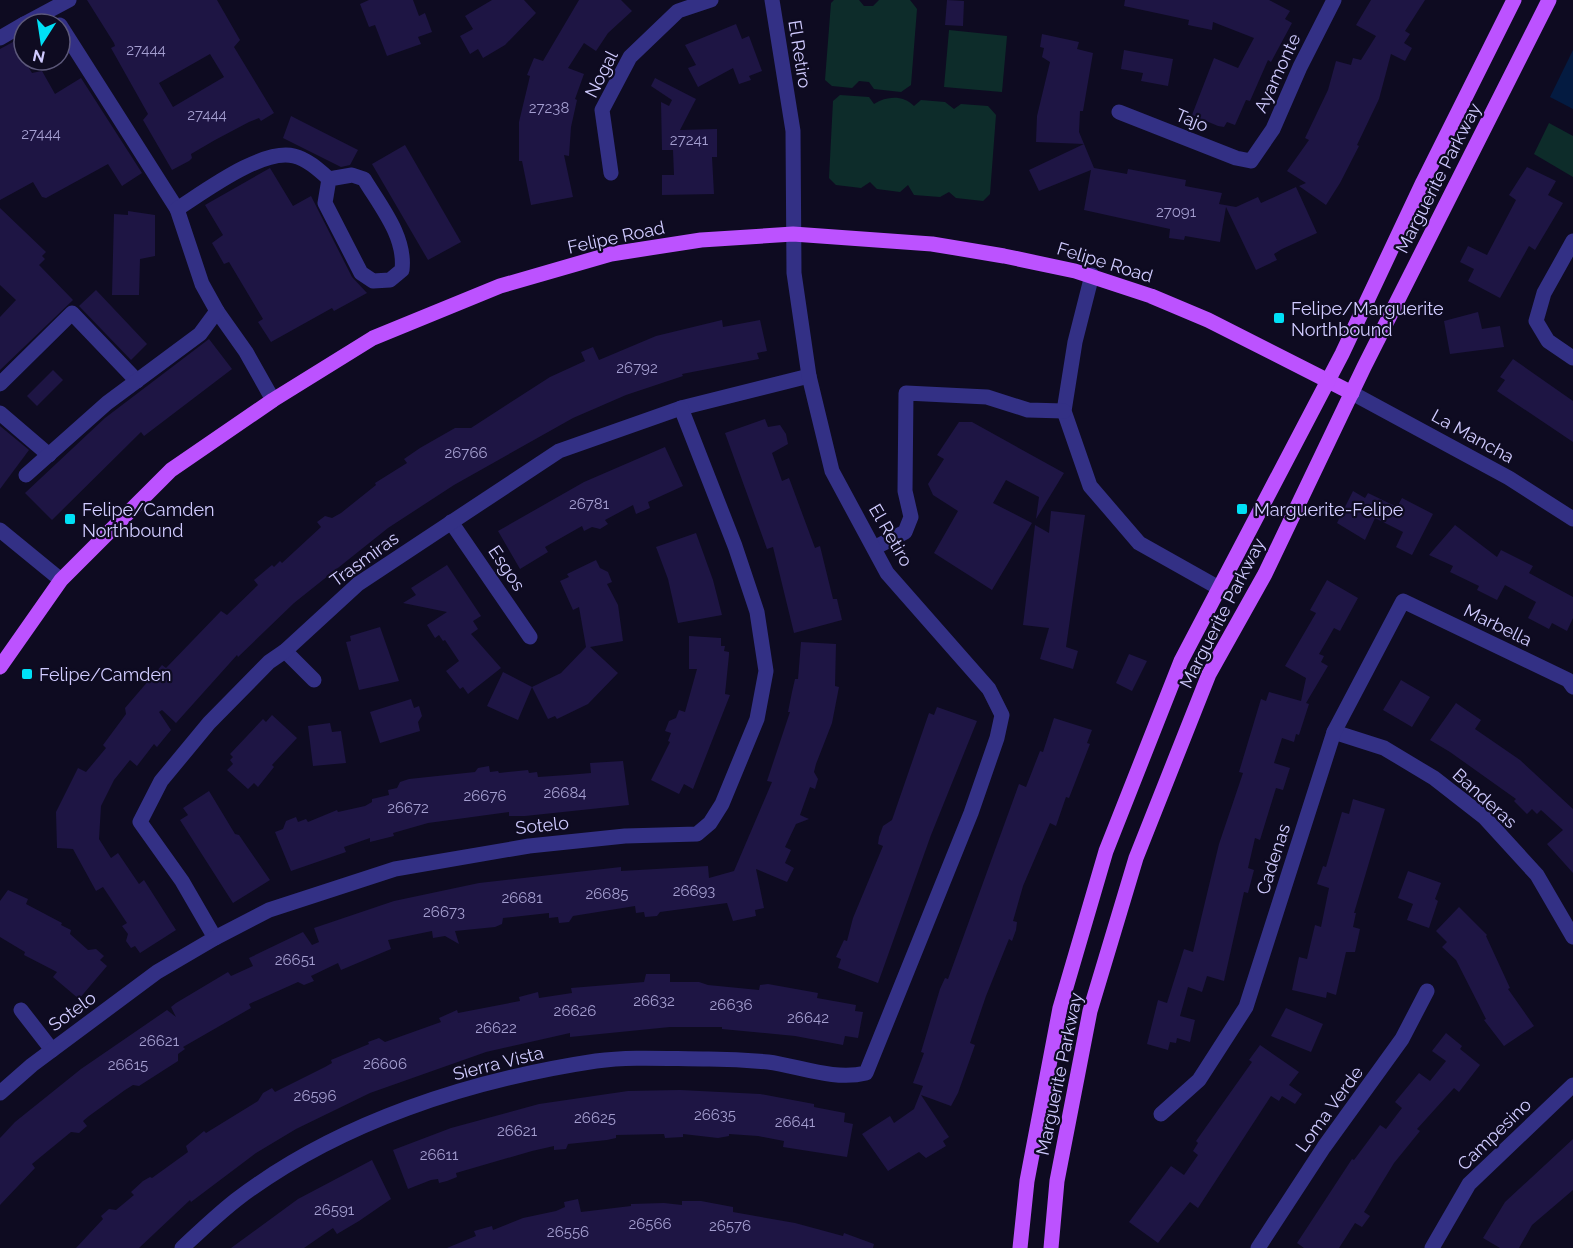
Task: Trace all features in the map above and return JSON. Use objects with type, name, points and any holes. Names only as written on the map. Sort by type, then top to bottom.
[{"type":"main road","name":"Marguerite Parkway","points":[[1020,1248],[1027,1181],[1060,1008],[1106,851],[1181,661],[1342,354],[1423,182],[1514,0]]},
{"type":"main road","name":"Marguerite Parkway","points":[[1051,1248],[1057,1181],[1090,1011],[1136,858],[1209,674],[1264,574],[1549,0]]},
{"type":"main road","name":"Felipe Road","points":[[0,667],[61,580],[171,471],[273,400],[373,338],[500,286],[611,254],[701,240],[793,234],[932,244],[1004,256],[1092,276],[1151,296],[1208,320],[1352,393]]},
{"type":"street","name":"Nogal","points":[[611,172],[602,110],[630,57],[678,11],[711,0]]},
{"type":"street","name":"El Retiro","points":[[772,0],[793,131],[794,273],[809,376],[832,471],[887,573],[989,689],[1002,716],[997,738],[971,813],[866,1073]]},
{"type":"street","name":"Ayamonte","points":[[1251,161],[1273,129],[1300,67],[1335,0]]},
{"type":"street","points":[[72,42],[177,209],[202,284],[246,352],[273,400]]},
{"type":"street","name":"Tajo","points":[[1119,112],[1236,158],[1251,161]]},
{"type":"street","points":[[177,209],[252,165],[279,155],[304,160],[329,179],[352,175],[364,179],[400,240],[404,255],[402,270],[390,280],[373,281],[361,273],[325,203],[329,179]]},
{"type":"street","points":[[1573,241],[1544,293],[1536,321],[1548,341],[1573,358]]},
{"type":"street","points":[[1092,276],[1075,342],[1064,411],[1090,486],[1139,543],[1219,588]]},
{"type":"street","points":[[26,475],[107,403],[200,334],[218,311]]},
{"type":"street","points":[[0,384],[72,313],[137,381]]},
{"type":"street","name":"Trasmiras","points":[[215,938],[182,881],[140,822],[161,781],[209,723],[269,662],[285,651],[358,584],[559,451],[681,408],[809,376]]},
{"type":"street","points":[[874,548],[905,532],[911,517],[906,491],[906,393],[987,397],[1028,410],[1064,411]]},
{"type":"street","name":"La Mancha","points":[[1352,393],[1509,478],[1573,519]]},
{"type":"street","name":"Sotelo","points":[[0,1093],[52,1050],[157,972],[269,910],[394,869],[476,853],[529,846],[625,836],[697,834],[710,823],[722,804],[758,719],[766,670],[757,612],[735,546],[681,408]]},
{"type":"street","points":[[0,412],[49,455]]},
{"type":"street","name":"Esgos","points":[[451,522],[530,637]]},
{"type":"street","points":[[0,530],[61,580]]},
{"type":"street","name":"Marbella","points":[[1403,601],[1571,681]]},
{"type":"street","name":"Cadenas","points":[[1161,1114],[1199,1080],[1246,1007],[1334,732],[1403,601]]},
{"type":"street","points":[[285,651],[314,680]]},
{"type":"street","name":"Banderas","points":[[1334,732],[1384,748],[1434,778],[1484,817],[1537,875],[1573,937]]},
{"type":"street","name":"Loma Verde","points":[[1258,1248],[1324,1147],[1402,1038],[1427,991]]},
{"type":"street","points":[[21,1010],[52,1050]]},
{"type":"street","name":"Sierra Vista","points":[[182,1248],[236,1200],[297,1160],[401,1110],[493,1081],[597,1061],[631,1059],[718,1059],[767,1062],[840,1075],[866,1073]]},
{"type":"street","name":"Campesino","points":[[1432,1248],[1469,1184],[1573,1085]]},
{"type":"green space","points":[[834,0],[859,0],[864,6],[873,6],[879,0],[910,0],[917,9],[911,85],[901,92],[874,89],[869,82],[859,81],[852,88],[832,86],[825,80],[831,3]]},
{"type":"green space","points":[[949,30],[1007,36],[1002,92],[944,87]]},
{"type":"green space","points":[[840,95],[869,97],[874,104],[884,99],[900,98],[914,106],[921,100],[945,102],[954,109],[961,104],[988,106],[996,115],[990,194],[983,201],[956,198],[949,192],[940,197],[914,195],[908,185],[900,192],[877,189],[870,182],[861,188],[836,185],[829,178],[833,101]]},
{"type":"green space","points":[[1549,123],[1573,136],[1573,177],[1534,154]]},
{"type":"water","points":[[1573,50],[1573,109],[1550,97]]},
{"type":"building","points":[[87,0],[217,0],[240,40],[234,47],[274,113],[261,121],[259,118],[249,122],[215,140],[191,154],[192,158],[189,161],[172,170],[143,120],[148,114],[111,48],[115,46]],"holes":[[[210,54],[224,77],[173,107],[159,83]]]},
{"type":"building","points":[[369,0],[413,0],[419,16],[425,13],[432,32],[418,37],[421,44],[387,56],[375,25],[369,27],[360,4]]},
{"type":"building","points":[[492,0],[524,0],[536,13],[505,45],[483,58],[478,49],[470,54],[460,36],[473,29],[465,16]]},
{"type":"building","points":[[579,0],[621,0],[632,11],[608,33],[596,51],[584,43],[568,68],[584,74],[575,99],[577,100],[571,127],[569,156],[564,155],[573,197],[531,205],[522,161],[519,161],[519,122],[530,76],[527,75],[534,58],[543,61]]},
{"type":"building","points":[[947,0],[964,1],[963,26],[945,25]]},
{"type":"building","points":[[1125,0],[1269,0],[1290,11],[1285,19],[1292,23],[1271,62],[1268,60],[1250,101],[1246,100],[1235,125],[1227,122],[1224,127],[1192,115],[1214,58],[1238,68],[1254,38],[1213,22],[1212,30],[1188,25],[1189,20],[1124,6]]},
{"type":"building","points":[[1371,0],[1425,0],[1405,31],[1410,34],[1404,43],[1412,48],[1405,61],[1391,54],[1379,99],[1357,145],[1359,146],[1326,205],[1299,186],[1306,183],[1287,171],[1309,140],[1305,138],[1328,90],[1336,61],[1351,65],[1353,58],[1361,60],[1376,36],[1356,25]]},
{"type":"building","points":[[736,24],[742,39],[749,36],[762,71],[749,76],[751,80],[739,84],[733,68],[698,87],[688,68],[696,65],[685,45]]},
{"type":"building","points":[[1042,34],[1079,42],[1077,49],[1093,53],[1083,111],[1080,111],[1079,132],[1084,144],[1036,142],[1037,116],[1050,62],[1042,57],[1044,48],[1040,47]]},
{"type":"building","points":[[12,42],[12,72],[43,72],[55,94],[81,78],[142,173],[122,186],[108,164],[46,198],[42,197],[33,182],[0,200],[0,49]]},
{"type":"building","points":[[1124,50],[1173,59],[1168,86],[1141,81],[1143,73],[1121,69]]},
{"type":"building","points":[[655,78],[696,99],[680,130],[717,129],[717,157],[712,157],[714,194],[662,195],[662,175],[674,175],[673,150],[662,150],[661,102],[669,106],[672,100],[651,86]]},
{"type":"building","points":[[291,116],[358,150],[350,165],[341,167],[283,138]]},
{"type":"building","points":[[1084,144],[1094,168],[1127,174],[1128,169],[1186,180],[1185,186],[1222,193],[1219,204],[1236,207],[1258,197],[1261,203],[1296,187],[1317,233],[1282,249],[1274,254],[1277,260],[1256,270],[1226,207],[1220,242],[1185,236],[1184,240],[1169,238],[1170,229],[1084,210],[1091,170],[1039,191],[1029,170]]},
{"type":"building","points":[[405,145],[461,242],[428,260],[372,164]]},
{"type":"building","points":[[1527,167],[1556,181],[1548,195],[1563,203],[1535,250],[1529,246],[1500,298],[1468,281],[1474,269],[1460,262],[1468,246],[1487,255],[1516,200],[1509,195]]},
{"type":"building","points":[[270,168],[293,206],[311,196],[352,277],[367,293],[334,311],[332,308],[271,342],[258,322],[263,319],[229,262],[224,264],[212,243],[223,235],[205,205]]},
{"type":"building","points":[[0,208],[46,252],[42,256],[45,259],[39,265],[73,300],[0,370],[0,317],[16,300],[0,285]]},
{"type":"building","points":[[128,211],[155,215],[155,256],[140,259],[139,295],[112,295],[114,214],[128,215]]},
{"type":"building","points":[[96,290],[147,344],[131,360],[79,306]]},
{"type":"building","points":[[1478,312],[1482,329],[1500,326],[1504,347],[1450,354],[1444,321]]},
{"type":"building","points":[[722,320],[723,327],[760,320],[767,351],[757,353],[759,359],[682,374],[683,376],[626,395],[573,418],[454,485],[388,528],[294,603],[238,657],[237,655],[176,723],[162,710],[159,712],[171,730],[157,747],[154,744],[137,766],[130,760],[114,780],[101,806],[99,839],[111,858],[118,853],[139,884],[144,880],[176,930],[140,953],[135,946],[131,948],[126,941],[128,934],[122,926],[127,923],[103,887],[96,891],[73,849],[57,848],[56,812],[78,768],[86,772],[106,748],[103,745],[126,714],[125,708],[162,665],[166,668],[221,611],[227,615],[258,585],[254,580],[272,565],[274,567],[280,561],[282,563],[321,527],[317,522],[325,516],[332,518],[341,513],[376,485],[375,483],[407,463],[404,459],[420,448],[455,428],[471,428],[550,377],[585,361],[581,352],[593,347],[599,360],[656,336]]},
{"type":"building","points":[[209,339],[232,369],[144,436],[141,432],[52,520],[25,493],[105,418]]},
{"type":"building","points":[[1513,359],[1573,401],[1573,442],[1497,391],[1505,380],[1500,377]]},
{"type":"building","points":[[53,370],[63,380],[37,406],[27,396]]},
{"type":"building","points":[[765,419],[768,427],[780,425],[786,434],[788,444],[772,453],[782,481],[789,478],[815,548],[820,546],[833,599],[837,599],[842,620],[794,633],[773,547],[767,549],[725,433]]},
{"type":"building","points":[[959,422],[972,422],[1064,473],[1036,519],[1039,497],[1006,480],[993,503],[1032,523],[992,590],[934,553],[958,511],[933,495],[928,484],[944,459],[937,455]]},
{"type":"building","points":[[0,426],[29,450],[0,489]]},
{"type":"building","points":[[665,447],[683,486],[648,502],[650,508],[636,514],[633,505],[605,520],[608,524],[600,529],[592,527],[584,531],[582,526],[545,547],[548,552],[520,569],[498,531],[584,482]]},
{"type":"building","points":[[1353,491],[1365,498],[1368,493],[1397,507],[1402,498],[1433,514],[1412,555],[1396,547],[1403,532],[1375,518],[1365,540],[1337,523]]},
{"type":"building","points":[[1051,511],[1085,515],[1066,647],[1078,651],[1073,669],[1040,659],[1049,628],[1023,625],[1035,525],[1049,533]]},
{"type":"building","points":[[1455,525],[1497,557],[1501,550],[1533,566],[1529,573],[1573,597],[1573,618],[1567,631],[1552,623],[1549,629],[1528,618],[1536,602],[1505,585],[1497,600],[1477,590],[1479,586],[1450,572],[1453,566],[1429,555]]},
{"type":"building","points":[[696,533],[713,580],[722,615],[678,623],[668,579],[656,547]]},
{"type":"building","points":[[596,560],[600,568],[608,572],[612,582],[607,584],[618,605],[623,641],[590,647],[618,673],[588,704],[557,719],[555,716],[548,719],[532,687],[561,673],[586,647],[579,607],[573,610],[560,581],[569,577],[567,574]]},
{"type":"building","points":[[447,565],[481,616],[473,621],[478,629],[471,634],[501,668],[468,694],[463,687],[460,689],[446,671],[459,661],[445,640],[443,641],[439,635],[435,638],[427,625],[447,612],[403,603],[416,595],[411,588]]},
{"type":"building","points":[[1327,580],[1358,598],[1340,631],[1334,628],[1319,654],[1324,656],[1321,662],[1328,666],[1306,703],[1309,704],[1299,735],[1296,734],[1294,742],[1282,738],[1274,763],[1290,768],[1283,790],[1276,788],[1260,840],[1255,838],[1248,868],[1254,870],[1248,893],[1244,892],[1224,981],[1207,976],[1202,992],[1188,987],[1180,1016],[1195,1020],[1190,1042],[1177,1038],[1176,1043],[1170,1042],[1168,1050],[1147,1044],[1158,1000],[1167,1003],[1184,949],[1193,952],[1219,844],[1243,773],[1239,772],[1261,699],[1266,701],[1269,692],[1301,701],[1306,678],[1285,666],[1316,613],[1310,610]]},
{"type":"building","points":[[380,627],[399,681],[359,690],[346,642],[351,641],[350,636]]},
{"type":"building","points":[[689,636],[721,638],[721,646],[725,646],[724,651],[729,652],[725,694],[730,695],[693,789],[684,784],[679,794],[651,780],[670,742],[668,741],[671,733],[665,731],[669,721],[676,718],[679,710],[685,712],[697,669],[689,669]]},
{"type":"building","points":[[801,642],[836,644],[835,686],[839,687],[832,723],[814,772],[818,779],[815,789],[810,787],[800,815],[809,819],[796,824],[785,847],[791,850],[785,863],[794,868],[787,882],[756,869],[764,908],[755,910],[756,916],[733,921],[727,903],[660,912],[657,916],[645,917],[644,912],[636,913],[635,906],[573,916],[569,922],[559,923],[558,917],[549,918],[549,913],[503,918],[502,924],[495,927],[455,931],[459,944],[445,936],[433,938],[432,931],[388,940],[391,949],[341,970],[338,963],[311,976],[314,981],[304,985],[298,982],[249,1004],[251,1008],[183,1047],[185,1049],[178,1054],[178,1061],[139,1086],[133,1085],[125,1090],[83,1121],[87,1126],[79,1133],[71,1132],[32,1164],[35,1168],[0,1205],[0,1138],[15,1122],[81,1069],[167,1010],[176,1017],[171,1007],[176,1003],[228,972],[231,976],[253,966],[249,958],[303,932],[312,945],[319,942],[314,928],[394,901],[479,883],[621,867],[621,871],[708,866],[709,878],[734,871],[772,782],[767,781],[790,712],[788,712],[795,679],[798,679]]},
{"type":"building","points":[[1129,654],[1147,661],[1132,691],[1116,683]]},
{"type":"building","points":[[503,672],[532,687],[518,720],[487,706]]},
{"type":"building","points":[[1401,680],[1430,697],[1412,727],[1383,710]]},
{"type":"building","points":[[411,699],[414,708],[419,706],[422,716],[418,722],[420,731],[380,743],[370,712]]},
{"type":"building","points":[[1456,703],[1481,720],[1475,729],[1520,760],[1573,809],[1573,873],[1547,844],[1563,830],[1541,810],[1537,814],[1532,809],[1527,814],[1514,801],[1516,799],[1430,740]]},
{"type":"building","points":[[937,707],[977,721],[931,835],[878,983],[838,968],[841,959],[836,957],[844,940],[847,941],[853,918],[883,846],[878,844],[883,826],[892,820],[929,713],[934,715]]},
{"type":"building","points":[[272,715],[297,738],[272,765],[274,767],[258,787],[254,783],[248,789],[227,770],[233,764],[230,760],[233,757],[230,754],[263,719],[266,722]]},
{"type":"building","points":[[1054,718],[1092,730],[1087,743],[1090,744],[1069,798],[1066,797],[1056,826],[1050,823],[1023,886],[1013,921],[1017,922],[1016,930],[1012,941],[1009,939],[986,996],[970,1043],[975,1045],[958,1093],[951,1106],[921,1095],[949,1137],[943,1141],[946,1146],[926,1158],[919,1152],[888,1171],[862,1134],[890,1116],[894,1123],[914,1109],[923,1086],[913,1083],[924,1053],[921,1052],[940,989],[945,978],[948,979],[1019,784],[1026,787],[1040,751],[1043,752]]},
{"type":"building","points":[[330,723],[332,732],[341,731],[346,763],[313,766],[308,726]]},
{"type":"building","points":[[623,761],[629,805],[525,816],[509,816],[509,812],[428,823],[393,833],[394,836],[370,842],[370,838],[344,847],[346,852],[291,871],[275,832],[283,829],[286,821],[296,817],[298,822],[306,819],[308,822],[337,810],[338,812],[365,806],[372,802],[372,799],[389,795],[388,790],[397,788],[400,782],[409,779],[475,772],[478,768],[489,766],[490,772],[528,770],[529,773],[537,772],[538,777],[591,773],[590,763]]},
{"type":"building","points":[[209,791],[235,834],[239,835],[270,880],[233,903],[180,820],[188,815],[183,808]]},
{"type":"building","points":[[1353,799],[1385,809],[1354,913],[1356,913],[1353,927],[1360,929],[1355,952],[1346,952],[1336,995],[1327,992],[1326,998],[1292,990],[1299,957],[1307,959],[1315,925],[1321,927],[1329,888],[1317,884],[1323,866],[1326,867],[1342,812],[1349,814]]},
{"type":"building","points":[[1408,871],[1441,883],[1429,928],[1407,920],[1413,904],[1398,898]]},
{"type":"building","points":[[8,890],[28,899],[26,904],[62,923],[61,925],[71,930],[70,934],[88,950],[96,949],[104,956],[100,960],[107,966],[79,999],[53,977],[57,972],[24,955],[25,952],[0,937],[0,901]]},
{"type":"building","points":[[1459,907],[1487,935],[1510,988],[1508,989],[1534,1026],[1504,1046],[1484,1020],[1486,1019],[1456,960],[1442,947],[1447,942],[1436,931]]},
{"type":"building","points":[[646,974],[670,974],[670,982],[699,982],[759,990],[760,985],[768,984],[818,993],[817,998],[856,1005],[855,1011],[863,1012],[858,1038],[845,1036],[843,1045],[795,1036],[722,1029],[722,1027],[670,1027],[570,1037],[570,1033],[486,1052],[370,1093],[296,1129],[256,1153],[191,1202],[190,1200],[139,1248],[76,1248],[103,1219],[101,1216],[109,1209],[116,1210],[134,1195],[131,1192],[143,1181],[152,1178],[188,1152],[186,1146],[204,1131],[206,1133],[258,1101],[263,1093],[272,1088],[275,1092],[332,1063],[331,1060],[369,1044],[368,1042],[379,1038],[385,1042],[441,1022],[439,1018],[457,1010],[458,1013],[520,1001],[519,997],[538,992],[539,998],[572,993],[571,988],[644,982]]},
{"type":"building","points":[[1286,1008],[1323,1024],[1311,1052],[1271,1036]]},
{"type":"building","points":[[1446,1033],[1462,1046],[1460,1049],[1480,1065],[1459,1092],[1454,1088],[1417,1129],[1420,1131],[1394,1163],[1364,1212],[1370,1216],[1362,1227],[1355,1223],[1339,1248],[1304,1248],[1297,1243],[1352,1159],[1354,1160],[1380,1125],[1386,1129],[1402,1108],[1395,1102],[1419,1073],[1430,1081],[1446,1061],[1432,1051]]},
{"type":"building","points":[[1260,1045],[1299,1072],[1289,1085],[1302,1094],[1295,1104],[1282,1096],[1279,1101],[1271,1096],[1198,1208],[1190,1202],[1158,1243],[1129,1222],[1171,1166],[1184,1175],[1198,1155],[1193,1151],[1198,1143],[1196,1141],[1252,1062],[1249,1060]]},
{"type":"building","points":[[680,1090],[760,1094],[814,1104],[814,1107],[845,1113],[844,1122],[853,1124],[847,1157],[783,1147],[784,1141],[758,1136],[729,1134],[729,1136],[718,1138],[683,1134],[683,1137],[665,1138],[664,1134],[616,1135],[616,1138],[607,1140],[568,1144],[566,1149],[554,1150],[554,1146],[532,1151],[456,1173],[457,1177],[447,1181],[439,1183],[438,1179],[431,1180],[408,1189],[393,1150],[451,1128],[539,1104],[628,1091]]},
{"type":"building","points":[[1573,1139],[1573,1190],[1532,1225],[1519,1248],[1500,1248],[1483,1238],[1505,1202]]},
{"type":"building","points":[[372,1160],[391,1199],[359,1221],[337,1234],[333,1228],[304,1248],[231,1248],[298,1199]]},
{"type":"building","points":[[578,1199],[581,1212],[631,1206],[631,1204],[682,1205],[682,1201],[701,1201],[733,1207],[733,1212],[795,1223],[843,1236],[844,1233],[874,1244],[873,1248],[447,1248],[476,1236],[474,1231],[492,1226],[493,1230],[523,1218],[556,1211],[565,1207],[564,1202]]},
{"type":"place","name":"Felipe/Marguerite Northbound","points":[[1279,318]]},
{"type":"place","name":"Marguerite-Felipe","points":[[1242,509]]},
{"type":"place","name":"Felipe/Camden Northbound","points":[[70,519]]},
{"type":"place","name":"Felipe/Camden","points":[[27,674]]}]
